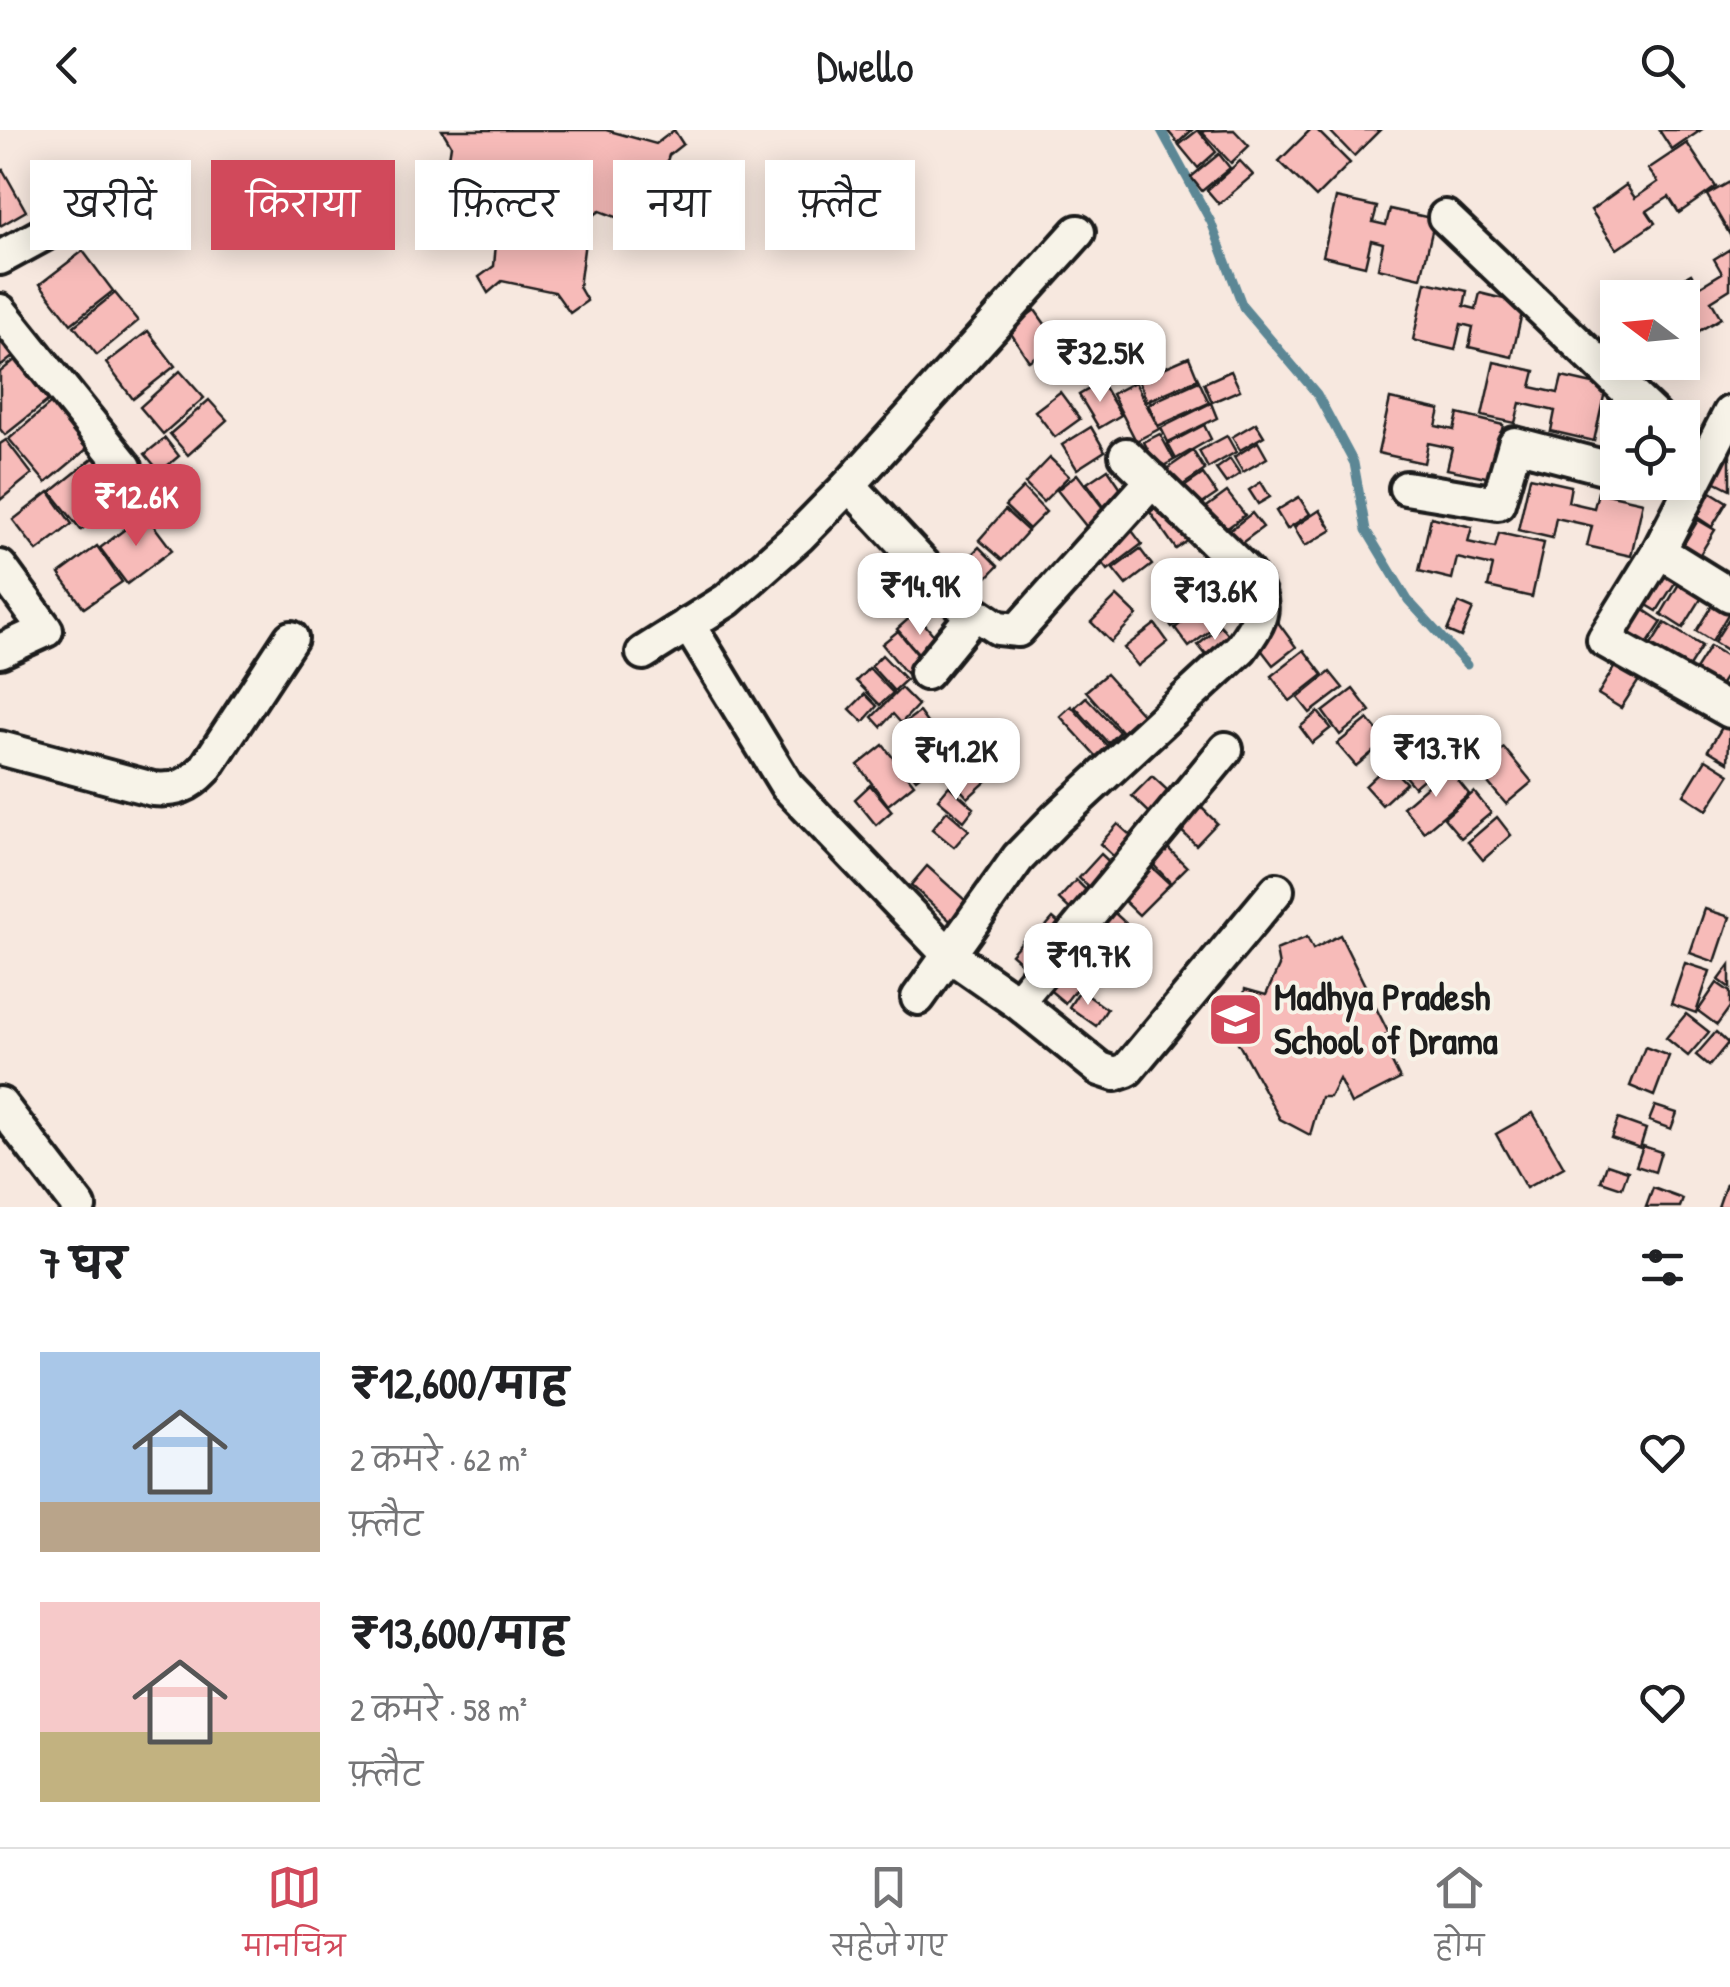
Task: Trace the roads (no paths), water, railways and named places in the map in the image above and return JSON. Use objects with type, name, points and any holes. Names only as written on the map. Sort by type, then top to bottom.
[{"type":"street","points":[[1445,217],[1634,400]]},
{"type":"street","points":[[643,653],[727,600],[849,485],[1078,232]]},
{"type":"street","points":[[0,258],[30,242]]},
{"type":"street","points":[[0,310],[125,467]]},
{"type":"street","points":[[1700,440],[1730,413]]},
{"type":"street","points":[[1406,488],[1498,504],[1515,444],[1600,466]]},
{"type":"street","points":[[918,998],[1018,858],[1241,648],[1257,626],[1262,611],[1261,594],[1248,573],[1126,455]]},
{"type":"street","points":[[849,485],[966,607],[998,628],[1018,630],[1153,480]]},
{"type":"street","points":[[1676,500],[1659,550],[1604,640],[1730,711]]},
{"type":"street","points":[[1659,550],[1730,595]]},
{"type":"street","points":[[0,568],[46,630],[0,651]]},
{"type":"street","points":[[926,673],[966,624],[970,615],[966,607]]},
{"type":"street","points":[[688,624],[787,786],[948,954],[1100,1069],[1116,1074],[1127,1070],[1277,890]]},
{"type":"street","points":[[0,748],[172,791],[192,782],[205,769],[291,638]]},
{"type":"street","points":[[1016,1002],[1226,749]]},
{"type":"street","points":[[0,1104],[79,1207]]},
{"type":"waterway","points":[[1161,130],[1211,222],[1243,307],[1317,394],[1354,463],[1366,530],[1408,600],[1467,665]]},
{"type":"place","name":"Madhya Pradesh School of Drama","points":[[1235,1019]]}]
